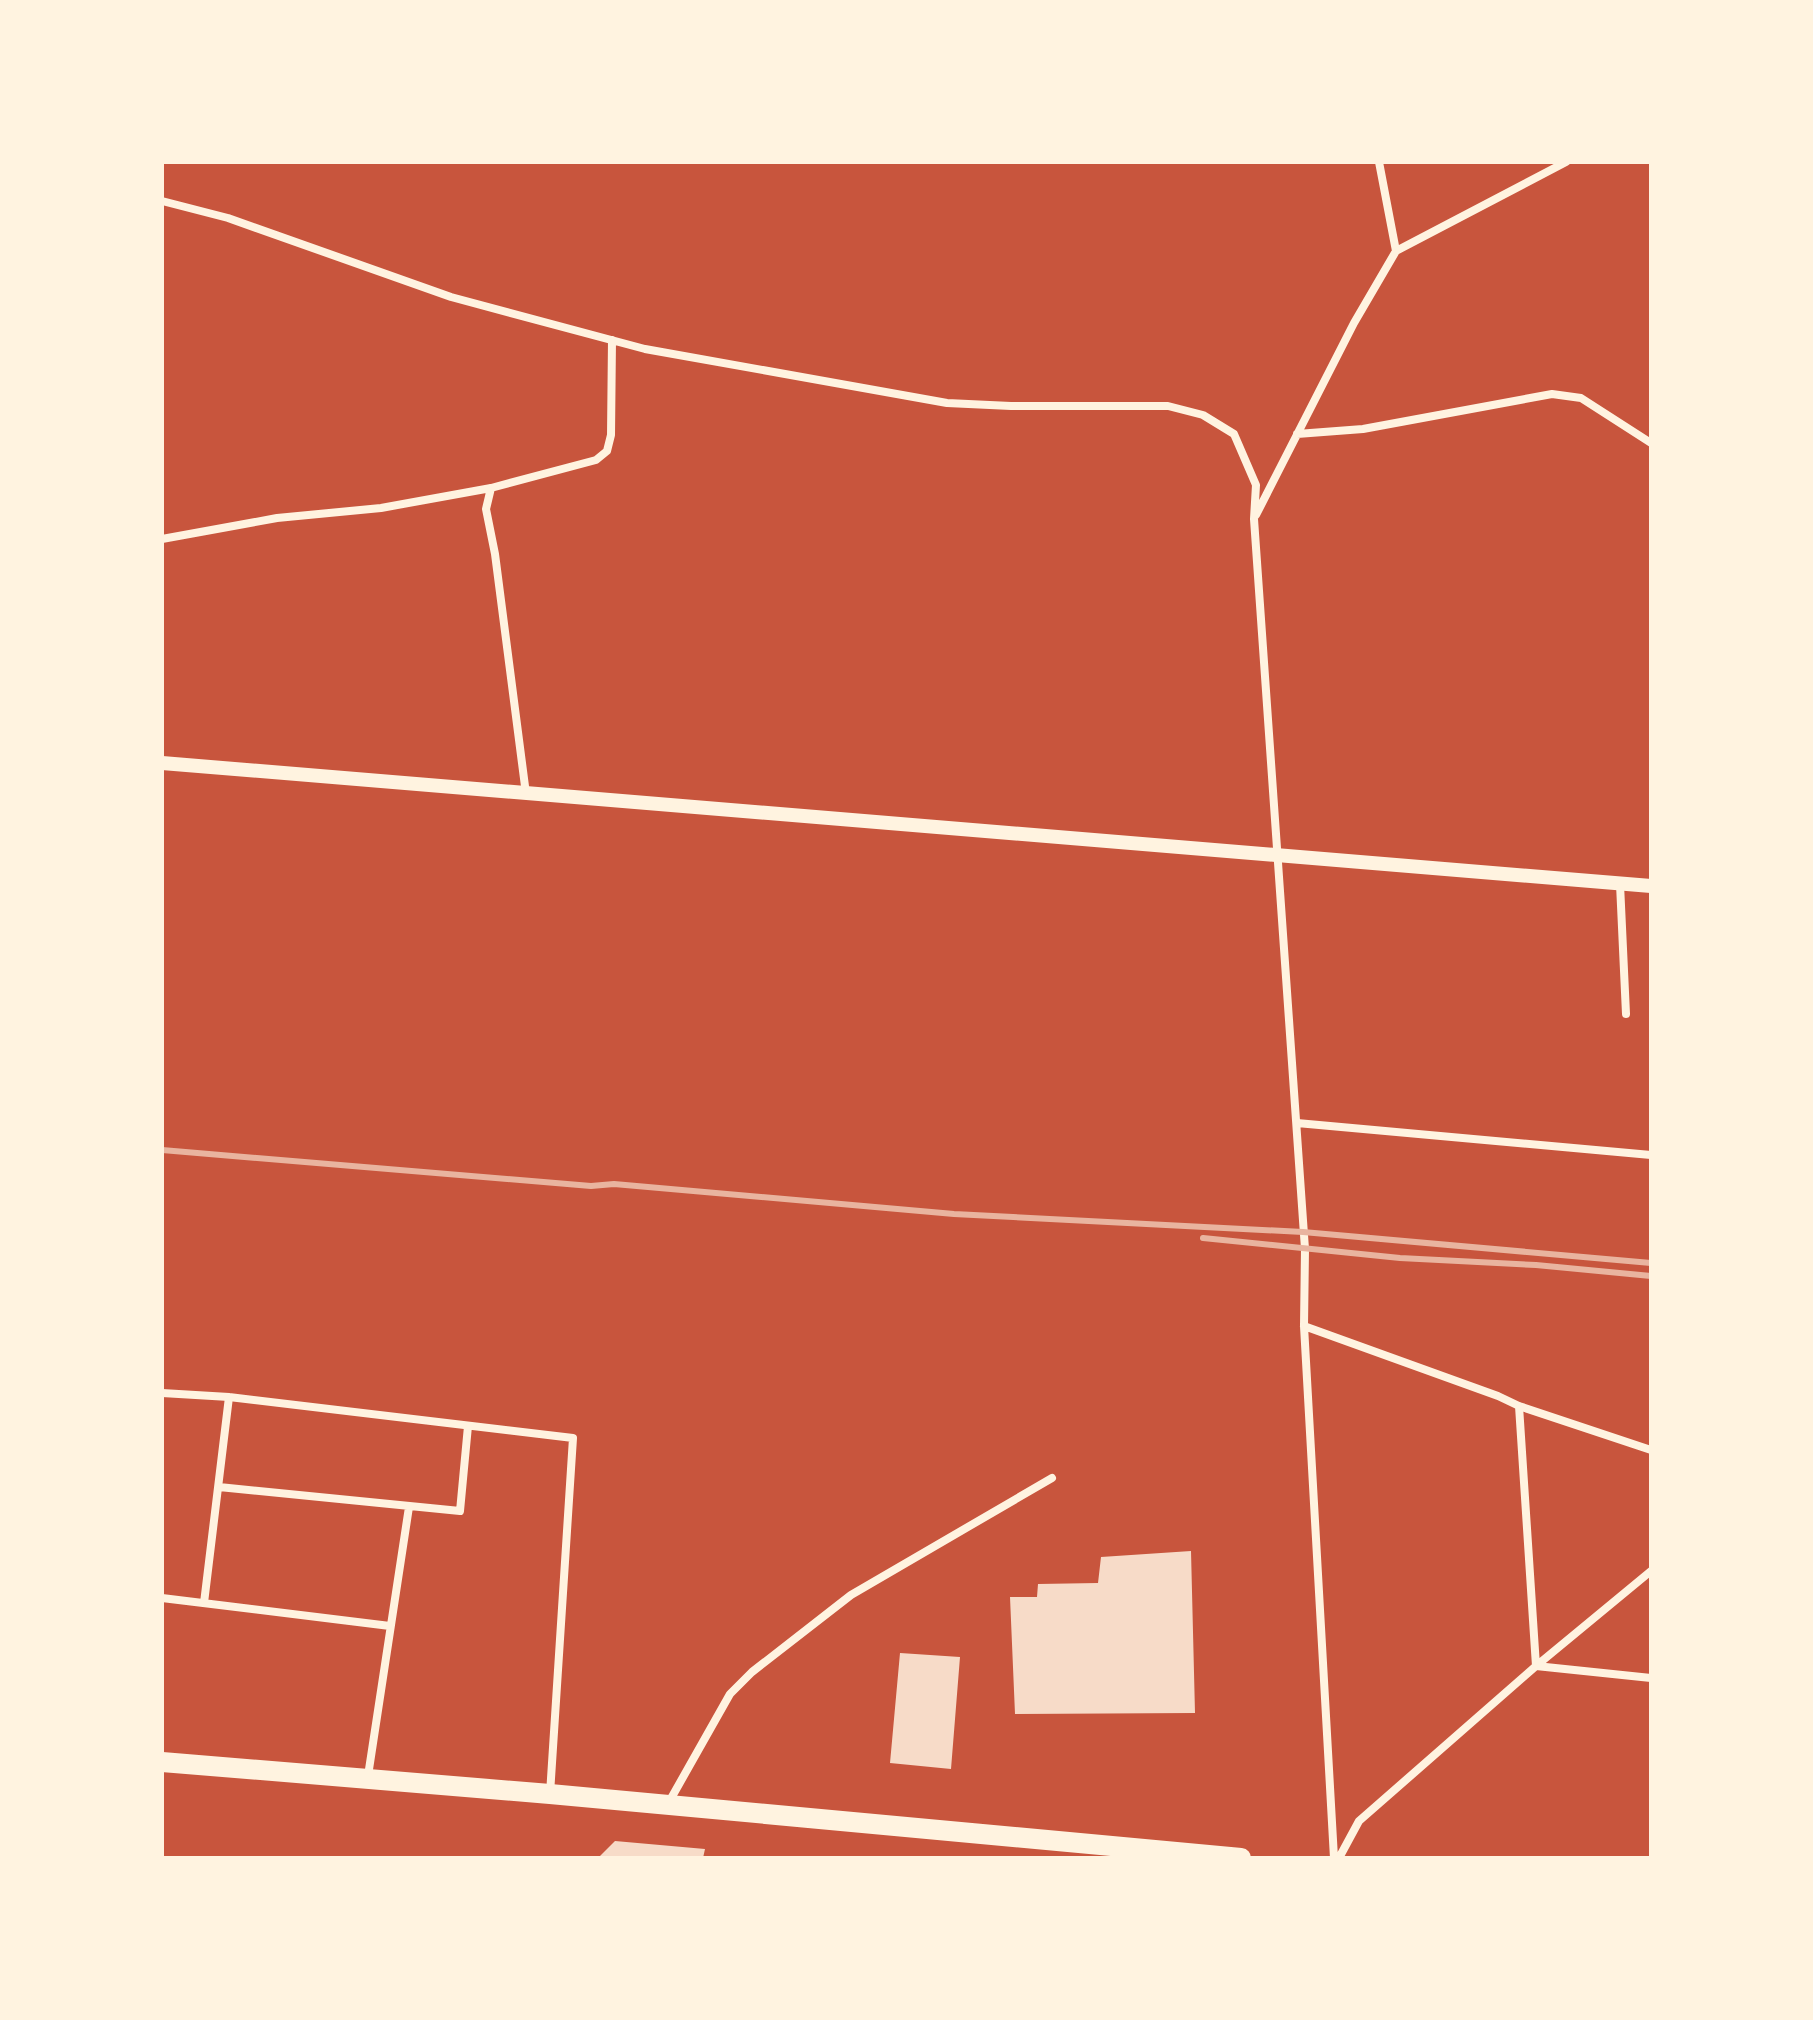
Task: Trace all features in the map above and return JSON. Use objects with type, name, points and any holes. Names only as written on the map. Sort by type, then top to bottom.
[{"type":"main road","points":[[162,1762],[550,1794],[1241,1858]]},
{"type":"street","points":[[1379,162],[1396,251]]},
{"type":"street","points":[[1254,519],[1354,323],[1396,251],[1566,162]]},
{"type":"street","points":[[162,201],[228,218],[451,297],[645,349],[947,403],[1168,406],[1203,415],[1234,434],[1256,485],[1254,519],[1305,1249],[1304,1326],[1336,1858]]},
{"type":"street","points":[[162,539],[277,518],[381,508],[491,488],[596,460],[607,451],[611,435],[612,340]]},
{"type":"street","points":[[1297,434],[1363,429],[1552,394],[1581,398],[1651,443]]},
{"type":"street","points":[[491,488],[486,509],[495,554],[526,794]]},
{"type":"street","points":[[162,763],[1651,886]]},
{"type":"street","points":[[1620,884],[1626,1014]]},
{"type":"street","points":[[1297,1123],[1651,1155]]},
{"type":"street","points":[[1304,1326],[1519,1406],[1651,1450]]},
{"type":"street","points":[[162,1393],[229,1397],[573,1438],[550,1794]]},
{"type":"street","points":[[204,1603],[229,1397]]},
{"type":"street","points":[[1519,1406],[1536,1666]]},
{"type":"street","points":[[219,1487],[460,1511],[468,1426]]},
{"type":"street","points":[[667,1806],[730,1694],[752,1672],[851,1595],[1052,1478]]},
{"type":"street","points":[[368,1781],[409,1507]]},
{"type":"street","points":[[1336,1858],[1359,1821],[1536,1666],[1651,1571]]},
{"type":"street","points":[[162,1598],[390,1626]]},
{"type":"street","points":[[1536,1666],[1651,1678]]},
{"type":"building","points":[[1191,1551],[1195,1713],[1015,1714],[1010,1597],[1037,1597],[1038,1584],[1098,1583],[1101,1557]]},
{"type":"building","points":[[900,1653],[960,1657],[951,1769],[890,1763]]},
{"type":"building","points":[[615,1841],[705,1849],[703,1858],[598,1858]]},
{"type":"railway","points":[[162,1150],[591,1186],[614,1184],[954,1214],[1303,1232],[1651,1263]]},
{"type":"railway","points":[[1203,1238],[1400,1258],[1536,1265],[1651,1276]]}]
